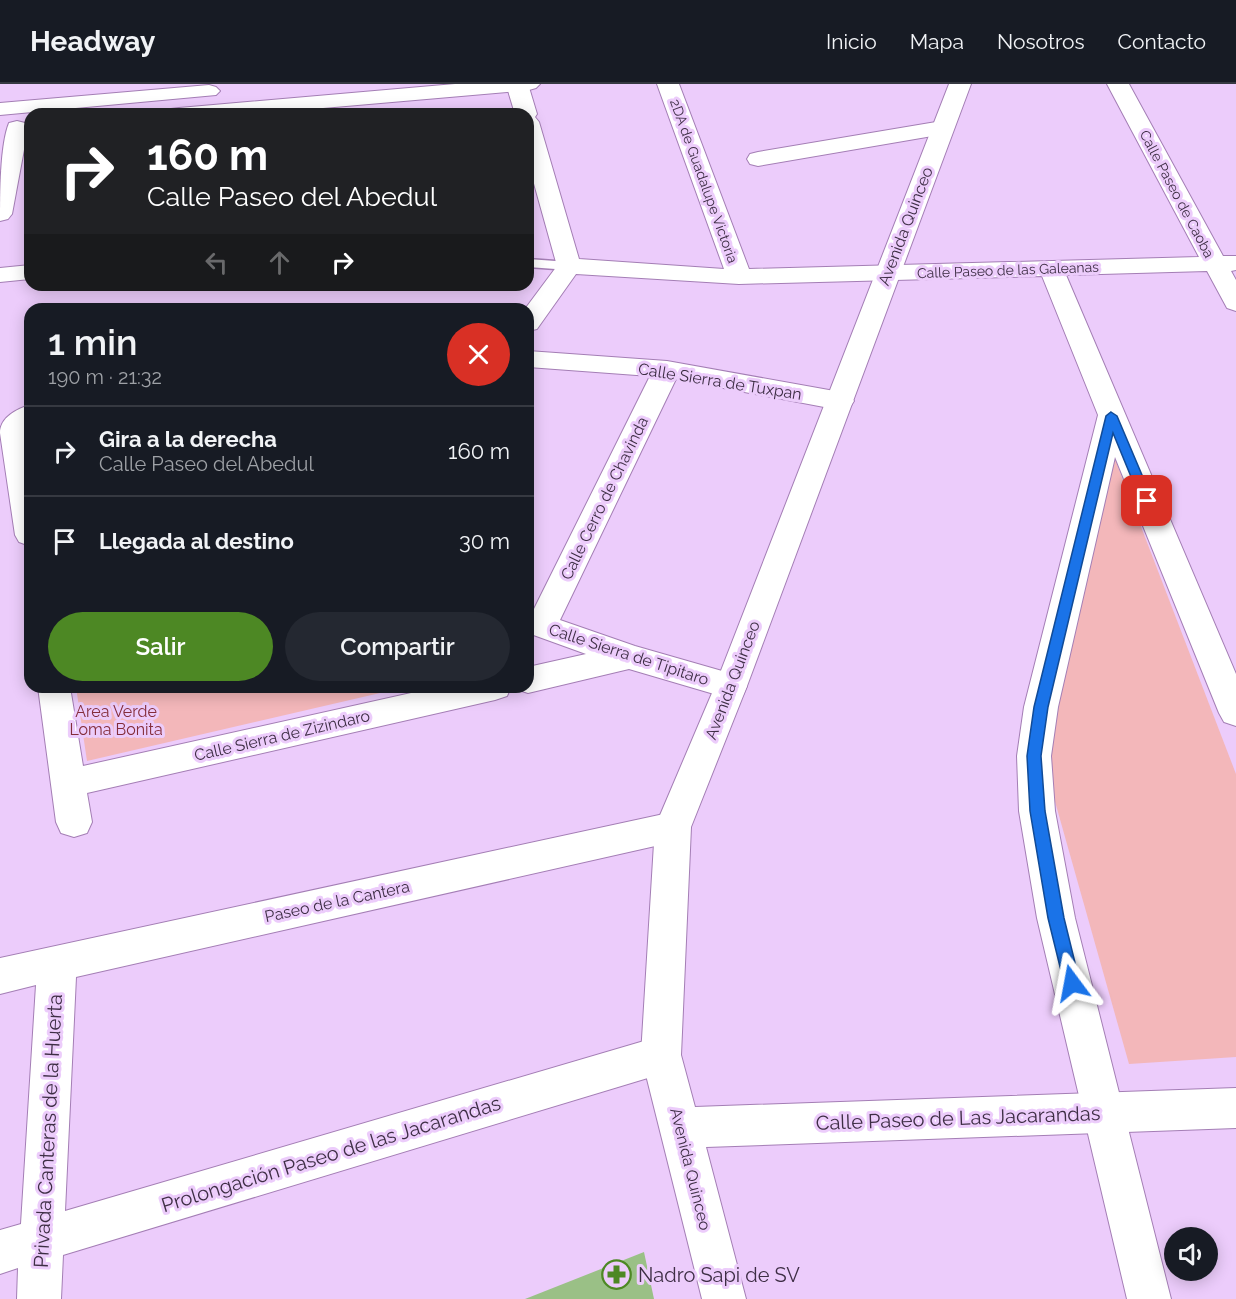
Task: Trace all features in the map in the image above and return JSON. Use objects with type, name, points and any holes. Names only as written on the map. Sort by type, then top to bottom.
[{"type":"street","points":[[0,109],[205,88],[295,84]]},
{"type":"street","points":[[247,108],[521,84],[525,108]]},
{"type":"street","name":"2DA de Guadalupe Victoria","points":[[668,84],[739,277]]},
{"type":"street","name":"Avenida Quinceo","points":[[724,1299],[661,1055],[673,827],[731,686],[960,84]]},
{"type":"street","name":"Calle Paseo de Caoba","points":[[1118,84],[1225,264],[1236,303]]},
{"type":"street","points":[[0,214],[16,128]]},
{"type":"street","points":[[759,159],[942,128]]},
{"type":"street","points":[[534,143],[569,266],[534,315]]},
{"type":"street","name":"Calle Paseo de las Galeanas","points":[[569,266],[739,277],[1225,264]]},
{"type":"street","points":[[1051,268],[1236,713]]},
{"type":"street","points":[[0,275],[24,273]]},
{"type":"street","name":"Calle Sierra de Tuxpan","points":[[534,359],[667,369],[840,401]]},
{"type":"street","name":"Calle Cerro de Chavinda","points":[[535,624],[667,369]]},
{"type":"street","points":[[1111,416],[1041,707],[1034,756],[1037,811],[1056,918],[1149,1299]]},
{"type":"street","points":[[18,424],[24,480]]},
{"type":"street","name":"Calle Sierra de Tipitaro","points":[[535,624],[629,657],[731,686]]},
{"type":"street","points":[[534,679],[629,657]]},
{"type":"street","points":[[55,693],[74,822]]},
{"type":"street","name":"Calle Sierra de Zizindaro","points":[[69,783],[468,693]]},
{"type":"street","name":"Paseo de la Cantera","points":[[0,976],[673,827]]},
{"type":"street","name":"Privada Canteras de la Huerta","points":[[39,1299],[57,963]]},
{"type":"street","name":"Prolongación Paseo de las Jacarandas","points":[[0,1252],[661,1055]]},
{"type":"street","name":"Calle Paseo de Las Jacarandas","points":[[680,1128],[1236,1108]]},
{"type":"lane","name":"Calle Paseo de las Galeanas","points":[[534,263],[569,266]]},
{"type":"green space","points":[[1115,459],[1236,774],[1236,1057],[1129,1064],[1043,759]]},
{"type":"green space","name":"Area Verde Loma Bonita","points":[[77,693],[380,693],[87,761]]},
{"type":"building","name":"Nadro Sapi de SV","points":[[644,1252],[654,1299],[525,1299]]},
{"type":"place","name":"Nadro Sapi de SV","points":[[617,1275]]},
{"type":"route","points":[[1072,983],[1056,918],[1037,811],[1034,756],[1041,707],[1111,416],[1147,501]]}]
